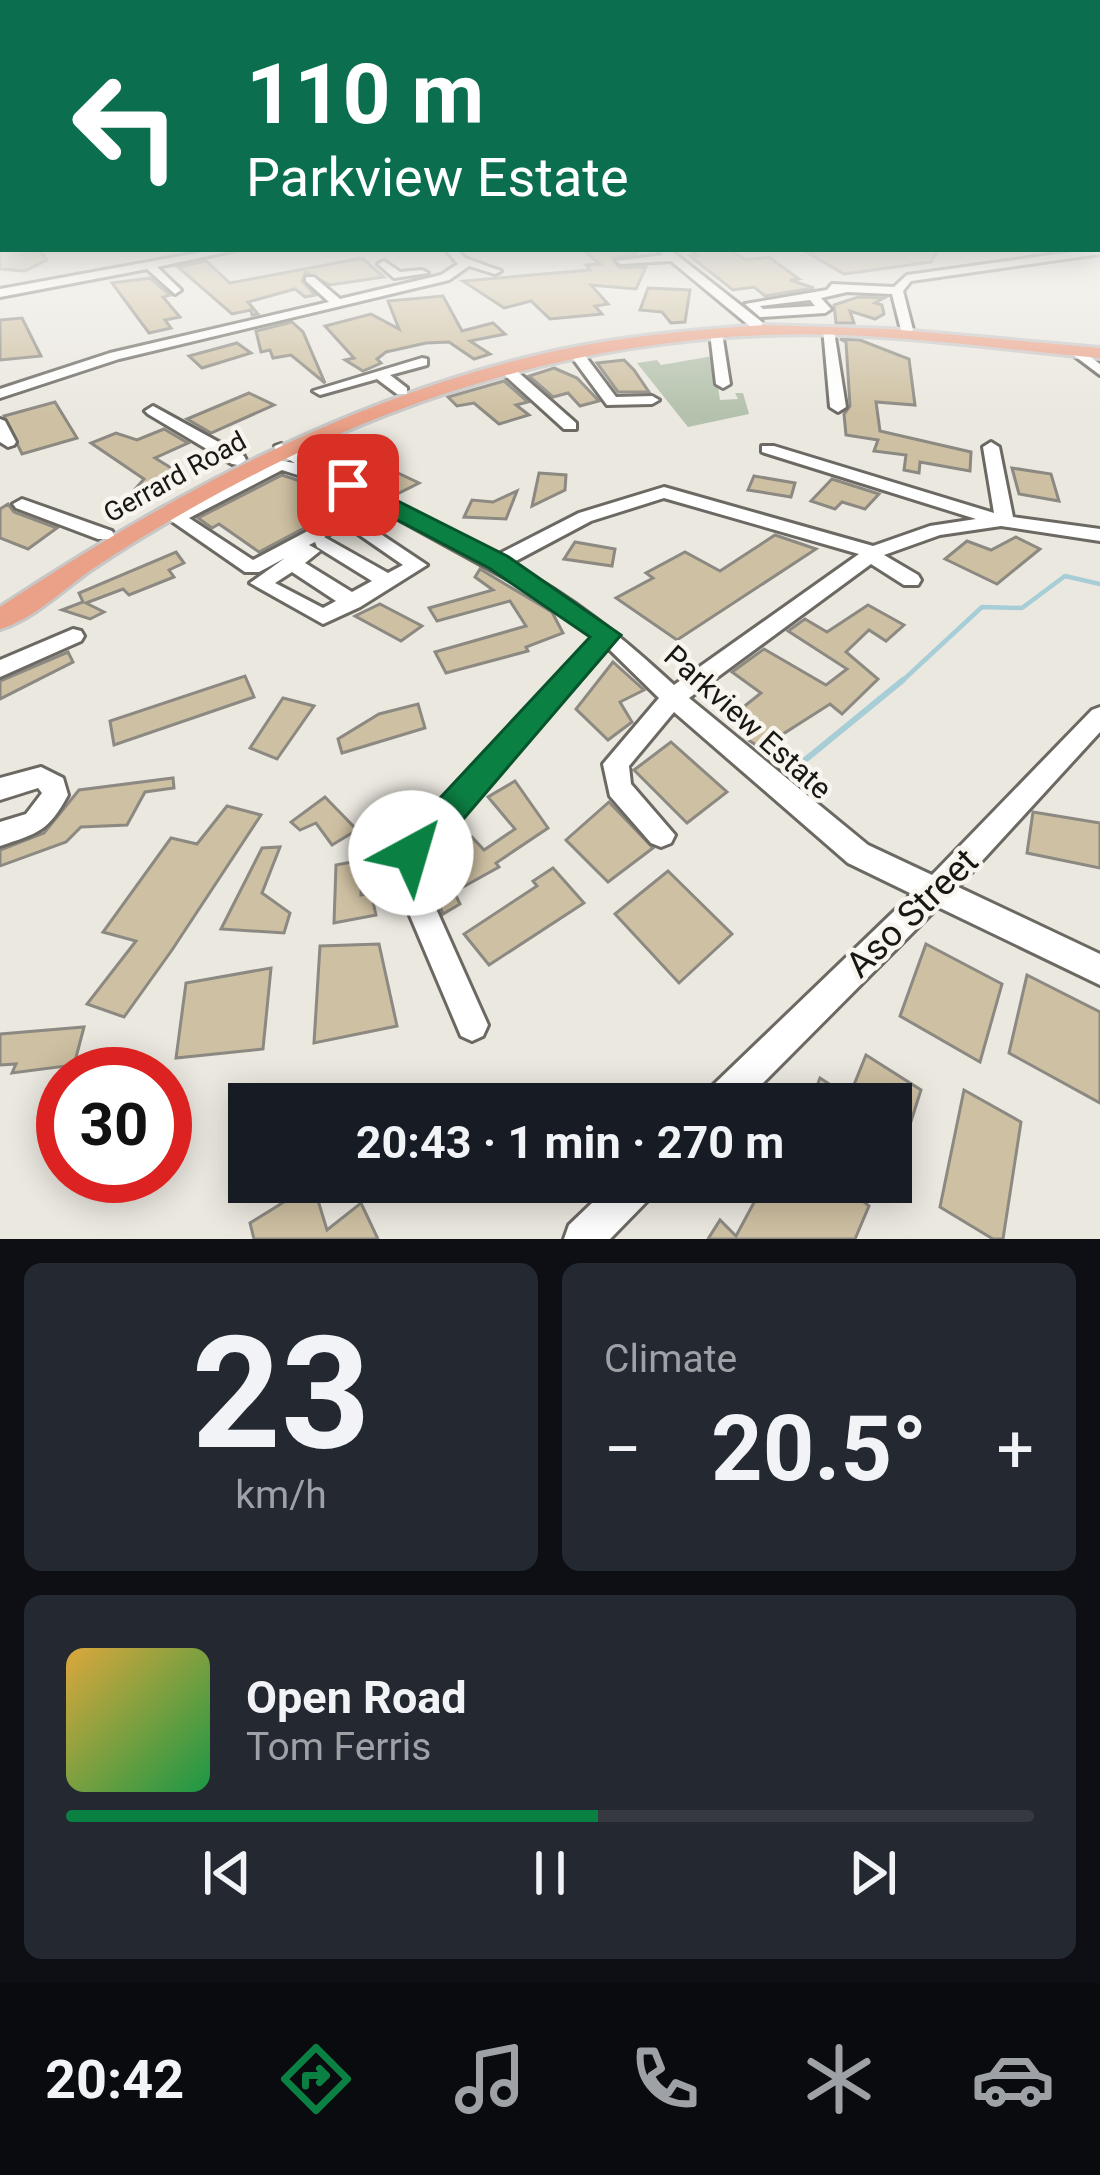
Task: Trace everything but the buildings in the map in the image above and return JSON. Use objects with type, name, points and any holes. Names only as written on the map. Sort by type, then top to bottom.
[{"type":"main road","points":[[0,605],[105,535],[238,460],[402,392],[574,346],[757,325],[907,330],[1100,351]]},
{"type":"main road","name":"Gerrard Road","points":[[0,620],[281,449],[422,392],[505,368],[575,352],[716,333],[828,331],[1100,351]]},
{"type":"street","points":[[331,298],[337,303]]},
{"type":"street","points":[[0,394],[360,298]]},
{"type":"street","points":[[723,298],[757,325]]},
{"type":"street","points":[[805,298],[751,304],[760,314],[825,309],[815,298]]},
{"type":"street","points":[[899,298],[907,330]]},
{"type":"street","points":[[828,331],[838,407]]},
{"type":"street","points":[[716,333],[723,384]]},
{"type":"street","points":[[65,382],[121,361],[214,341]]},
{"type":"street","points":[[1077,351],[1100,371]]},
{"type":"street","points":[[575,352],[612,402],[652,400]]},
{"type":"street","points":[[320,391],[422,362]]},
{"type":"street","points":[[505,368],[570,425]]},
{"type":"street","points":[[379,374],[402,392]]},
{"type":"street","points":[[153,411],[238,460]]},
{"type":"street","points":[[0,424],[8,442]]},
{"type":"street","points":[[992,447],[1003,521]]},
{"type":"street","name":"Parkview Estate","points":[[281,449],[498,562],[607,635],[827,832],[878,867],[1100,970]]},
{"type":"street","points":[[768,449],[1003,521],[1100,535]]},
{"type":"street","points":[[288,463],[362,507],[251,568],[171,514],[288,463]]},
{"type":"street","points":[[498,562],[585,517],[664,492],[872,554],[911,580]]},
{"type":"street","points":[[355,523],[418,562],[323,617],[261,586],[382,503]]},
{"type":"street","points":[[22,505],[105,535]]},
{"type":"street","points":[[661,835],[619,788],[616,764],[673,698],[872,554],[937,530],[1003,521]]},
{"type":"street","points":[[323,543],[388,582]]},
{"type":"street","points":[[292,563],[353,602]]},
{"type":"street","points":[[472,1025],[406,873],[411,853],[607,635]]},
{"type":"street","points":[[0,668],[73,636]]},
{"type":"street","name":"Aso Street","points":[[739,1083],[983,844],[1100,716]]},
{"type":"street","points":[[0,789],[41,777],[56,794],[35,822],[0,834]]},
{"type":"street","points":[[583,1239],[619,1203]]},
{"type":"green space","points":[[713,356],[720,400],[738,399],[735,393],[743,393],[749,414],[688,427],[637,363],[657,360],[661,365]]},
{"type":"waterway","points":[[900,683],[982,607],[1022,608],[1065,576],[1100,584]]},
{"type":"waterway","points":[[783,778],[903,680]]},
{"type":"route","points":[[348,485],[498,562],[607,635],[425,832],[411,853]]}]
